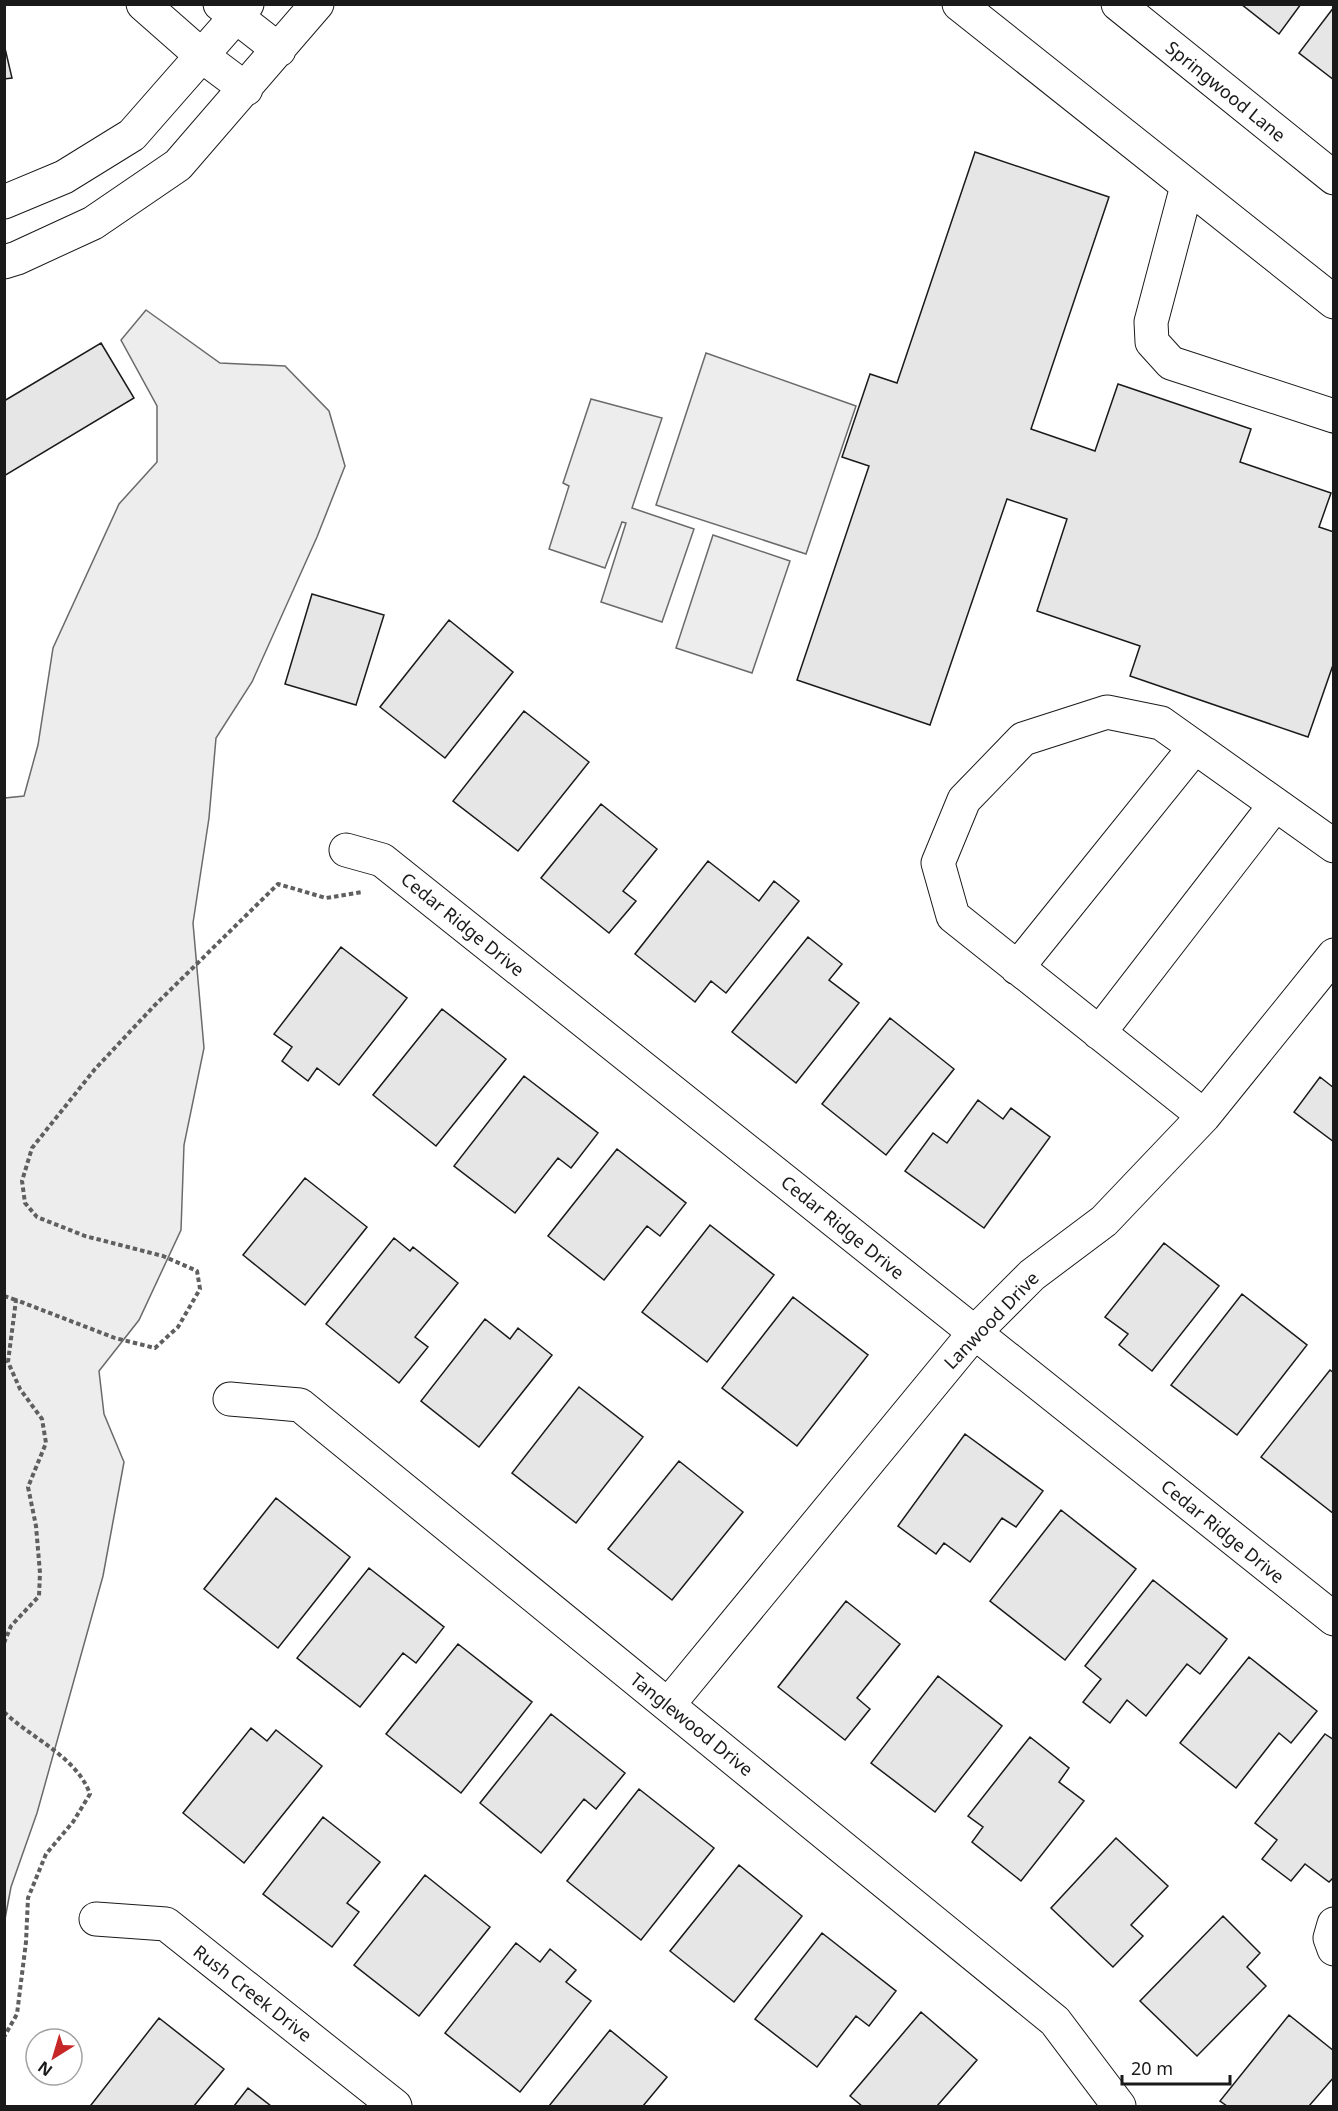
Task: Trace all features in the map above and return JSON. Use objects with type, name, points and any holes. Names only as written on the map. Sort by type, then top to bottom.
[{"type":"street","points":[[143,4],[202,56],[246,89]]},
{"type":"street","points":[[4,261],[17,258],[93,223],[178,165],[318,4]]},
{"type":"street","points":[[959,4],[1334,302]]},
{"type":"street","name":"Springwood Lane","points":[[1118,4],[1334,178]]},
{"type":"street","points":[[4,202],[64,177],[132,135],[202,56],[234,9],[279,50]]},
{"type":"street","points":[[1187,186],[1151,322],[1152,342],[1171,363],[1334,416]]},
{"type":"street","points":[[1204,1116],[953,916],[938,863],[964,800],[1023,739],[1107,712],[1161,723],[1334,846]]},
{"type":"street","points":[[1017,968],[1195,747]]},
{"type":"street","points":[[1099,1033],[1275,805]]},
{"type":"street","name":"Cedar Ridge Drive","points":[[346,850],[382,860],[1334,1619]]},
{"type":"street","name":"Lanwood Drive","points":[[668,1705],[975,1332],[1032,1275],[1104,1221],[1204,1116],[1331,962]]},
{"type":"street","name":"Tanglewood Drive","points":[[230,1399],[300,1405],[1055,2021],[1119,2106]]},
{"type":"street","name":"Rush Creek Drive","points":[[96,1919],[166,1924],[395,2106]]},
{"type":"street","points":[[1334,1924],[1330,1938],[1334,1949]]},
{"type":"path","points":[[4,1296],[86,1325],[115,1338],[155,1348],[178,1327],[200,1289],[198,1270],[163,1256],[85,1236],[37,1217],[25,1203],[22,1181],[32,1148],[102,1061],[154,1006],[278,884],[326,898],[368,891]]},
{"type":"path","points":[[4,1643],[10,1626],[39,1596],[40,1573],[36,1526],[28,1487],[46,1443],[42,1419],[20,1389],[8,1362],[16,1300]]},
{"type":"path","points":[[4,1712],[71,1765],[86,1783],[90,1794],[73,1822],[46,1854],[28,1898],[26,1942],[17,2014],[4,2037]]},
{"type":"shaded area","points":[[146,310],[220,363],[285,366],[329,411],[345,466],[317,537],[252,682],[216,738],[209,818],[193,923],[204,1048],[184,1145],[181,1230],[139,1320],[99,1371],[104,1414],[124,1462],[103,1576],[37,1813],[11,1887],[5,1919],[5,798],[24,796],[38,745],[53,648],[119,504],[157,462],[157,406],[121,340]]},
{"type":"shaded area","points":[[706,353],[856,406],[806,554],[656,505]]},
{"type":"shaded area","points":[[591,399],[662,418],[632,508],[694,529],[662,622],[601,602],[626,523],[622,522],[605,568],[549,549],[569,486],[563,483]]},
{"type":"shaded area","points":[[713,535],[790,561],[752,673],[676,648]]},
{"type":"building","points":[[1241,4],[1301,4],[1279,34]]},
{"type":"building","points":[[1334,7],[1334,80],[1299,53]]},
{"type":"building","points":[[4,44],[12,78],[4,79]]},
{"type":"building","points":[[975,152],[1109,197],[1031,429],[1095,451],[1118,384],[1251,429],[1240,462],[1331,493],[1319,527],[1334,532],[1334,662],[1308,737],[1130,676],[1140,646],[1037,611],[1067,519],[1007,499],[930,725],[797,680],[869,466],[842,457],[870,374],[897,383]]},
{"type":"building","points":[[101,343],[134,398],[4,476],[4,401]]},
{"type":"building","points":[[312,594],[384,615],[356,705],[285,684]]},
{"type":"building","points":[[449,620],[513,672],[445,758],[380,707]]},
{"type":"building","points":[[524,711],[589,762],[518,851],[453,801]]},
{"type":"building","points":[[601,804],[657,849],[623,891],[636,901],[609,933],[541,878]]},
{"type":"building","points":[[708,861],[759,901],[774,881],[799,901],[726,993],[711,981],[695,1002],[635,954]]},
{"type":"building","points":[[808,937],[842,964],[829,980],[859,1003],[796,1083],[732,1032]]},
{"type":"building","points":[[341,947],[407,998],[339,1085],[317,1068],[308,1081],[282,1061],[292,1047],[274,1034]]},
{"type":"building","points":[[442,1009],[506,1059],[436,1146],[373,1095]]},
{"type":"building","points":[[890,1018],[954,1069],[886,1155],[822,1104]]},
{"type":"building","points":[[524,1076],[598,1133],[571,1168],[558,1158],[515,1213],[454,1166]]},
{"type":"building","points":[[1320,1077],[1334,1088],[1334,1142],[1294,1112]]},
{"type":"building","points":[[978,1100],[1003,1119],[1011,1108],[1050,1137],[984,1228],[905,1171],[933,1133],[947,1143]]},
{"type":"building","points":[[617,1149],[686,1203],[660,1236],[647,1226],[604,1280],[548,1236]]},
{"type":"building","points":[[305,1178],[367,1227],[305,1305],[243,1255]]},
{"type":"building","points":[[710,1225],[774,1275],[707,1362],[642,1312]]},
{"type":"building","points":[[394,1238],[410,1251],[413,1247],[458,1283],[415,1337],[428,1347],[399,1383],[326,1324]]},
{"type":"building","points":[[1164,1243],[1219,1286],[1152,1371],[1119,1345],[1128,1334],[1105,1317]]},
{"type":"building","points":[[1242,1294],[1307,1345],[1237,1435],[1171,1385]]},
{"type":"building","points":[[793,1297],[868,1355],[797,1446],[722,1388]]},
{"type":"building","points":[[485,1319],[510,1339],[518,1328],[552,1355],[479,1447],[421,1401]]},
{"type":"building","points":[[1330,1370],[1334,1373],[1334,1514],[1261,1457]]},
{"type":"building","points":[[579,1387],[643,1437],[576,1523],[512,1473]]},
{"type":"building","points":[[965,1434],[1043,1491],[1016,1527],[1002,1518],[970,1562],[944,1543],[936,1554],[898,1526]]},
{"type":"building","points":[[679,1461],[743,1512],[672,1600],[608,1549]]},
{"type":"building","points":[[276,1498],[350,1557],[278,1648],[204,1589]]},
{"type":"building","points":[[1061,1510],[1136,1569],[1065,1660],[990,1601]]},
{"type":"building","points":[[369,1568],[444,1627],[416,1663],[403,1653],[360,1707],[297,1658]]},
{"type":"building","points":[[1153,1580],[1227,1639],[1200,1674],[1187,1664],[1146,1716],[1127,1700],[1110,1723],[1083,1702],[1101,1679],[1085,1666]]},
{"type":"building","points":[[846,1601],[900,1644],[857,1698],[870,1709],[845,1740],[778,1687]]},
{"type":"building","points":[[458,1644],[532,1702],[461,1793],[386,1734]]},
{"type":"building","points":[[1249,1657],[1317,1711],[1291,1743],[1279,1733],[1236,1788],[1180,1743]]},
{"type":"building","points":[[938,1676],[1002,1726],[935,1812],[871,1763]]},
{"type":"building","points":[[551,1714],[625,1773],[596,1809],[584,1799],[541,1853],[480,1803]]},
{"type":"building","points":[[251,1728],[267,1741],[276,1730],[322,1766],[244,1863],[183,1813]]},
{"type":"building","points":[[1325,1734],[1334,1740],[1334,1877],[1329,1882],[1305,1864],[1291,1881],[1262,1859],[1277,1840],[1255,1823]]},
{"type":"building","points":[[1030,1737],[1069,1768],[1059,1782],[1084,1801],[1021,1881],[972,1842],[983,1827],[968,1816]]},
{"type":"building","points":[[639,1789],[714,1848],[641,1940],[567,1881]]},
{"type":"building","points":[[323,1817],[380,1862],[347,1903],[359,1912],[332,1947],[263,1894]]},
{"type":"building","points":[[1116,1838],[1168,1886],[1131,1925],[1143,1936],[1113,1967],[1051,1908]]},
{"type":"building","points":[[739,1865],[802,1916],[734,2002],[670,1951]]},
{"type":"building","points":[[425,1875],[490,1927],[419,2016],[354,1965]]},
{"type":"building","points":[[1223,1916],[1260,1953],[1247,1967],[1266,1986],[1197,2056],[1140,2001]]},
{"type":"building","points":[[822,1933],[896,1991],[869,2026],[856,2016],[817,2067],[755,2019]]},
{"type":"building","points":[[516,1943],[540,1962],[550,1949],[576,1970],[566,1982],[591,2001],[520,2092],[445,2033]]},
{"type":"building","points":[[921,2012],[977,2060],[937,2106],[862,2106],[850,2096]]},
{"type":"building","points":[[1289,2015],[1334,2051],[1334,2077],[1309,2106],[1227,2106],[1220,2101]]},
{"type":"building","points":[[159,2018],[224,2069],[194,2106],[91,2105]]},
{"type":"building","points":[[610,2030],[667,2077],[643,2106],[549,2106]]},
{"type":"building","points":[[248,2088],[271,2106],[234,2106]]}]
